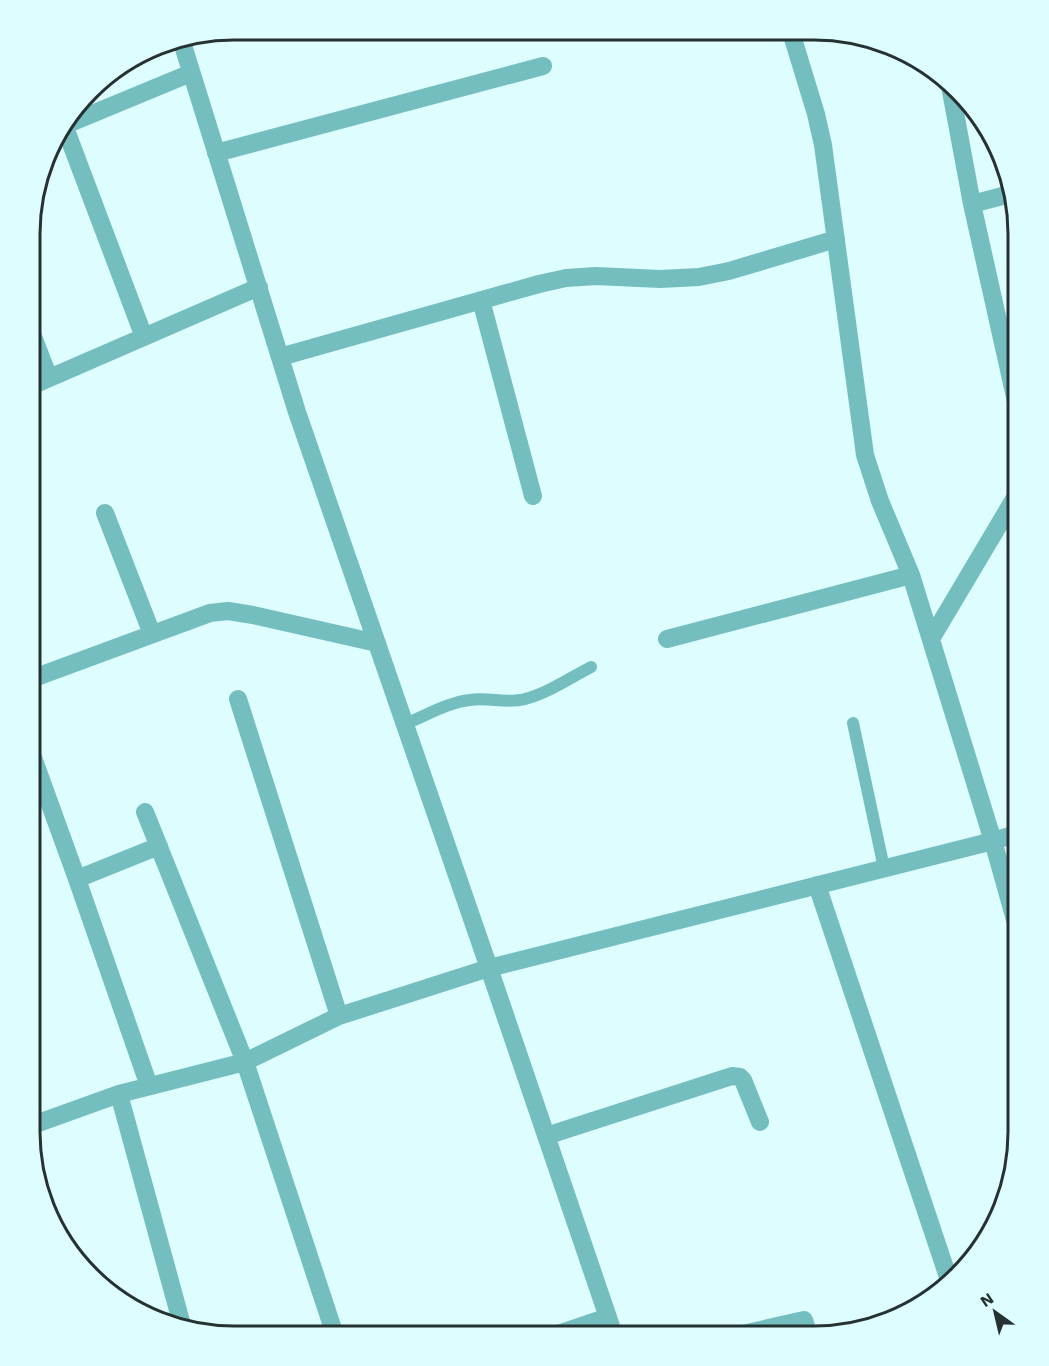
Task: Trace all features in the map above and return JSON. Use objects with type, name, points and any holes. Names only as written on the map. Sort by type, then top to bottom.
[{"type":"street","points":[[793,40],[823,145],[866,455],[880,501],[911,575],[1008,895]]},
{"type":"street","points":[[183,47],[301,423],[611,1326]]},
{"type":"street","points":[[216,153],[543,66]]},
{"type":"street","points":[[80,118],[191,73]]},
{"type":"street","points":[[952,97],[972,204],[1008,366]]},
{"type":"street","points":[[67,136],[144,337]]},
{"type":"street","points":[[972,204],[1005,195]]},
{"type":"street","points":[[280,357],[566,278],[699,277],[729,272],[836,239]]},
{"type":"street","points":[[40,382],[259,287]]},
{"type":"street","points":[[481,300],[533,496]]},
{"type":"street","points":[[40,355],[49,378]]},
{"type":"street","points":[[931,639],[1008,510]]},
{"type":"street","points":[[105,513],[152,634]]},
{"type":"street","points":[[667,639],[911,575]]},
{"type":"street","points":[[40,676],[210,613],[228,611],[377,643]]},
{"type":"street","points":[[238,699],[339,1016]]},
{"type":"street","points":[[40,777],[149,1086]]},
{"type":"street","points":[[145,812],[245,1062],[333,1326]]},
{"type":"street","points":[[40,1122],[119,1094],[245,1062],[339,1016],[489,968],[1008,836]]},
{"type":"street","points":[[77,879],[159,846]]},
{"type":"street","points":[[817,885],[947,1273]]},
{"type":"street","points":[[546,1136],[732,1076],[740,1077],[742,1080],[760,1122]]},
{"type":"street","points":[[119,1094],[180,1318]]},
{"type":"street","points":[[582,1326],[608,1317]]},
{"type":"street","points":[[778,1326],[804,1320],[806,1326]]},
{"type":"lane","points":[[405,724],[469,700],[523,700],[548,690],[591,667]]},
{"type":"lane","points":[[853,723],[884,868]]}]
